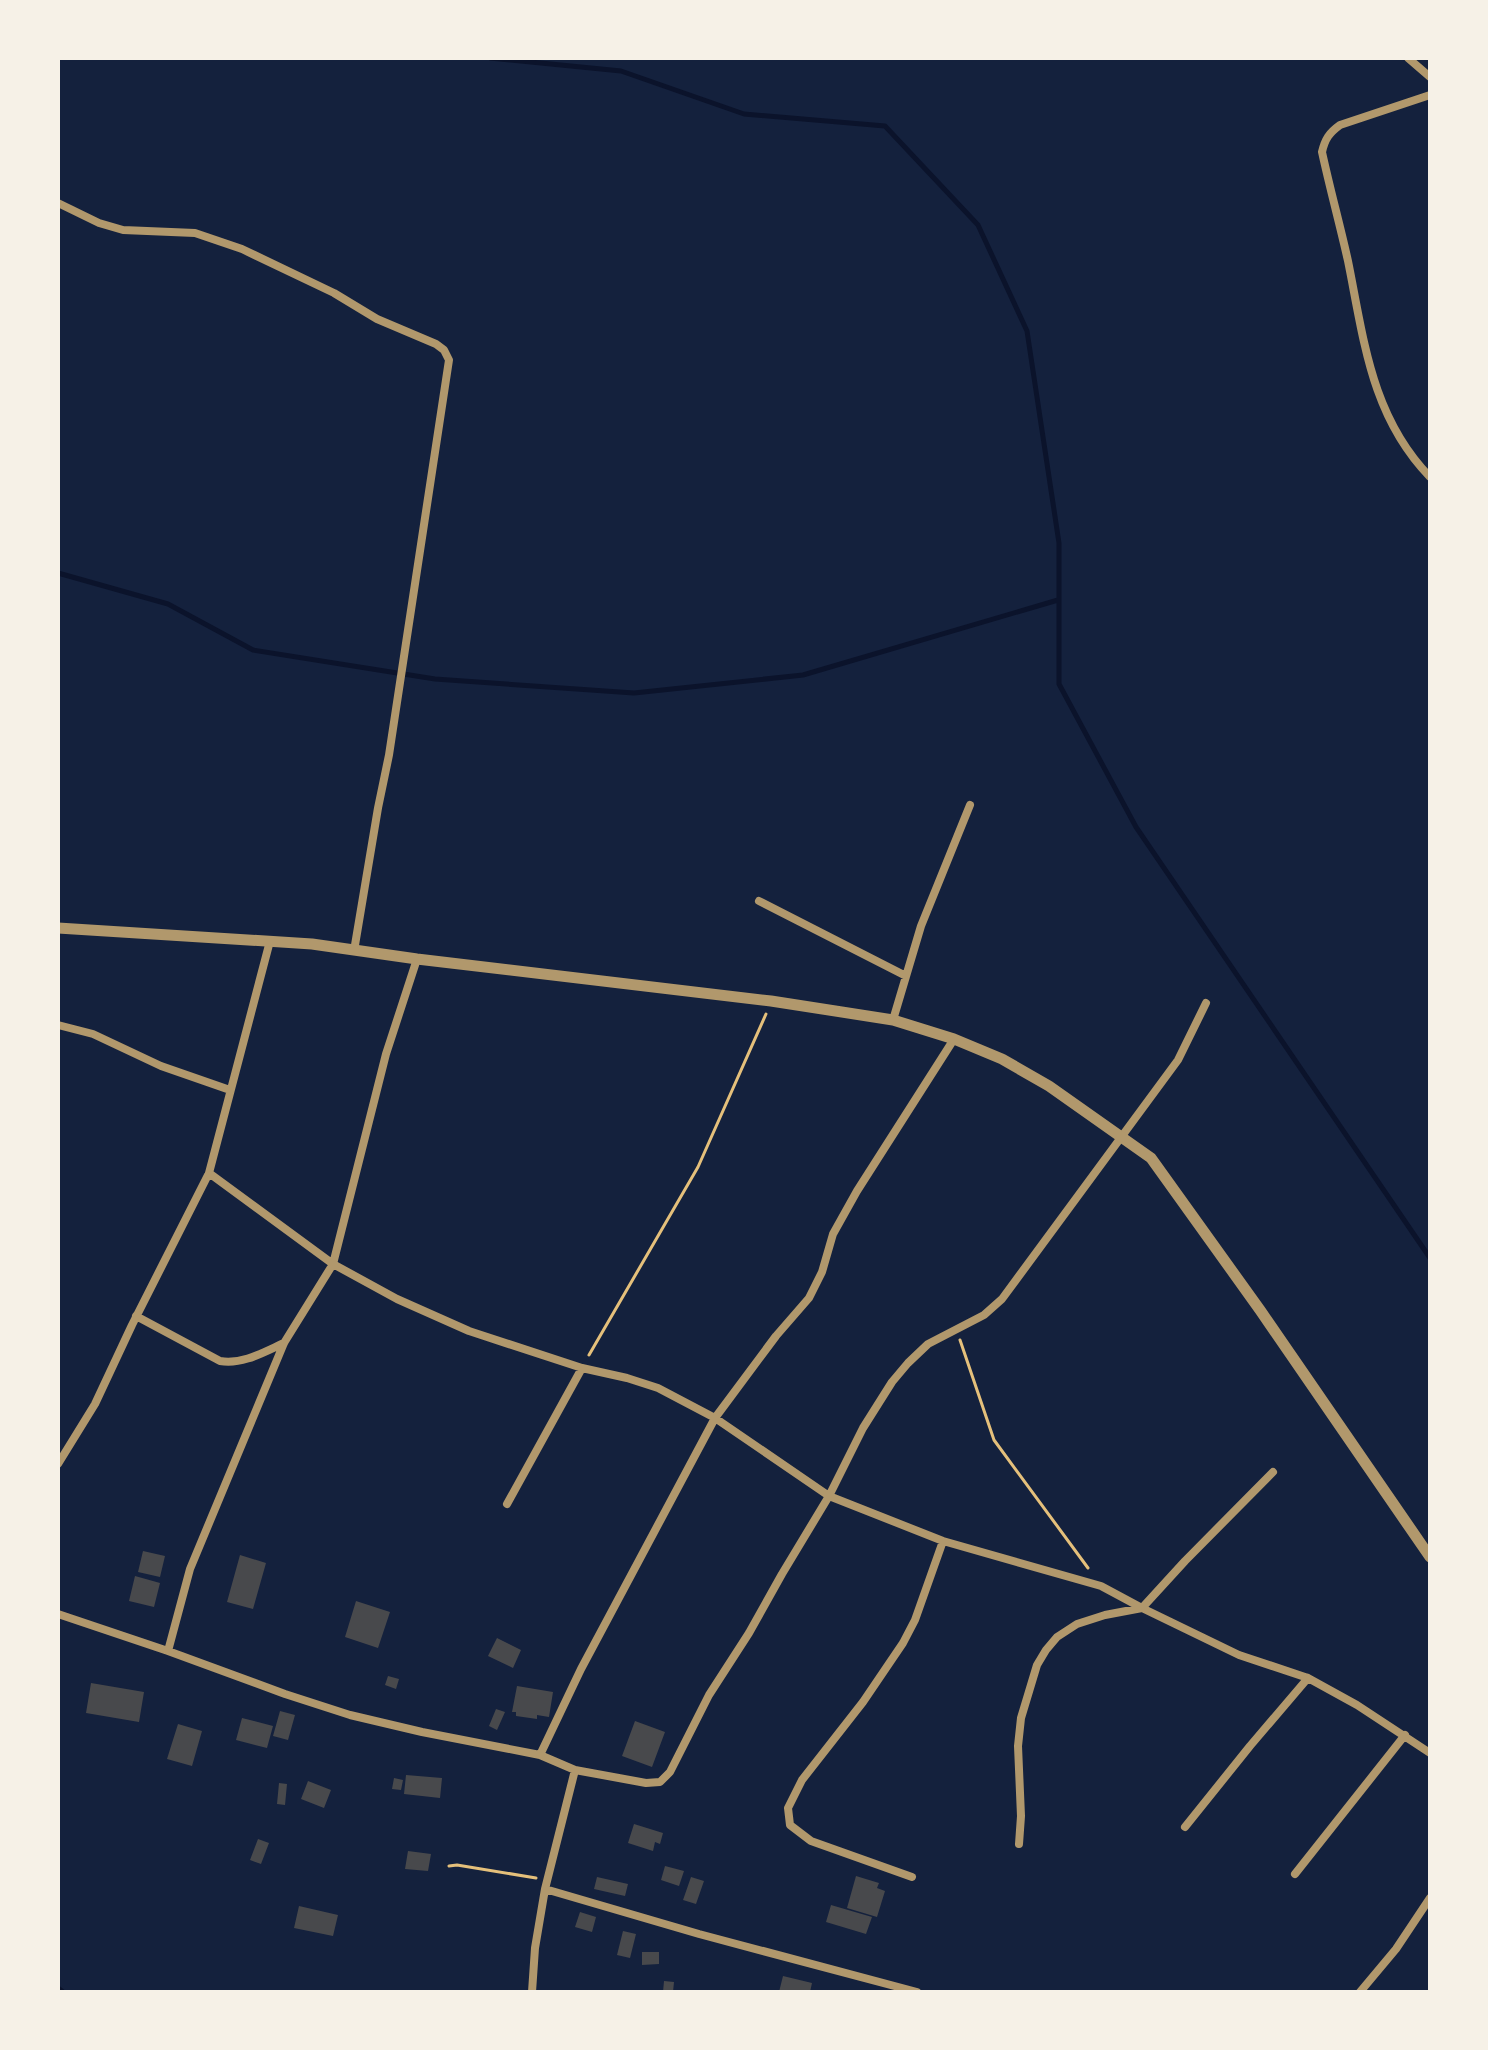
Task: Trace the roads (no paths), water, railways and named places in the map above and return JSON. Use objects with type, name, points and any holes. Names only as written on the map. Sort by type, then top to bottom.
[{"type":"street","points":[[1408,58],[1430,77]]},
{"type":"street","points":[[1430,95],[1340,125],[1324,141],[1322,152],[1372,375],[1388,419],[1430,477]]},
{"type":"street","points":[[58,203],[99,223],[123,230],[195,233],[242,249],[334,293],[377,319],[436,344],[444,350],[449,360],[389,755],[354,951]]},
{"type":"street","points":[[893,1020],[921,926],[970,805]]},
{"type":"street","points":[[759,901],[906,976]]},
{"type":"street","points":[[58,928],[312,944],[771,1001],[893,1020],[954,1039],[1002,1059],[1049,1086],[1151,1158],[1226,1261],[1430,1557]]},
{"type":"street","points":[[58,1464],[95,1404],[209,1173],[270,941]]},
{"type":"street","points":[[168,1651],[190,1569],[284,1343],[333,1264],[386,1054],[417,959]]},
{"type":"street","points":[[58,1614],[350,1715],[540,1755],[575,1770],[646,1783],[660,1782],[670,1772],[709,1695],[749,1633],[829,1496],[863,1428],[892,1382],[928,1344],[984,1315],[1002,1299],[1178,1060],[1206,1003]]},
{"type":"street","points":[[58,1025],[93,1034],[161,1066],[230,1090]]},
{"type":"street","points":[[540,1755],[581,1669],[715,1418],[776,1336],[809,1298],[822,1272],[833,1234],[857,1191],[954,1039]]},
{"type":"street","points":[[209,1173],[333,1264],[397,1299],[469,1331],[582,1368],[658,1388],[715,1418],[829,1496],[943,1541],[1101,1586],[1239,1655],[1308,1678],[1357,1705],[1430,1753]]},
{"type":"street","points":[[136,1316],[220,1361],[230,1363],[284,1343]]},
{"type":"street","points":[[507,1504],[582,1368]]},
{"type":"street","points":[[1019,1844],[1020,1732],[1037,1665],[1046,1650],[1057,1637],[1077,1624],[1142,1608],[1273,1472]]},
{"type":"street","points":[[912,1877],[811,1841],[790,1825],[788,1808],[802,1780],[863,1702],[903,1643],[915,1620],[943,1541]]},
{"type":"street","points":[[1185,1827],[1308,1678]]},
{"type":"street","points":[[1295,1874],[1405,1735]]},
{"type":"street","points":[[532,1992],[535,1948],[545,1889],[575,1770]]},
{"type":"street","points":[[545,1889],[917,1992]]},
{"type":"street","points":[[1360,1992],[1396,1949],[1430,1898]]},
{"type":"waterway","points":[[490,58],[621,71],[744,114],[885,126],[978,225],[1027,331],[1059,543],[1059,684],[1136,827],[1430,1258]]},
{"type":"waterway","points":[[58,573],[168,604],[253,650],[435,679],[634,693],[803,675],[1058,600]]},
{"type":"waterway","points":[[58,1988],[63,1992]]}]
